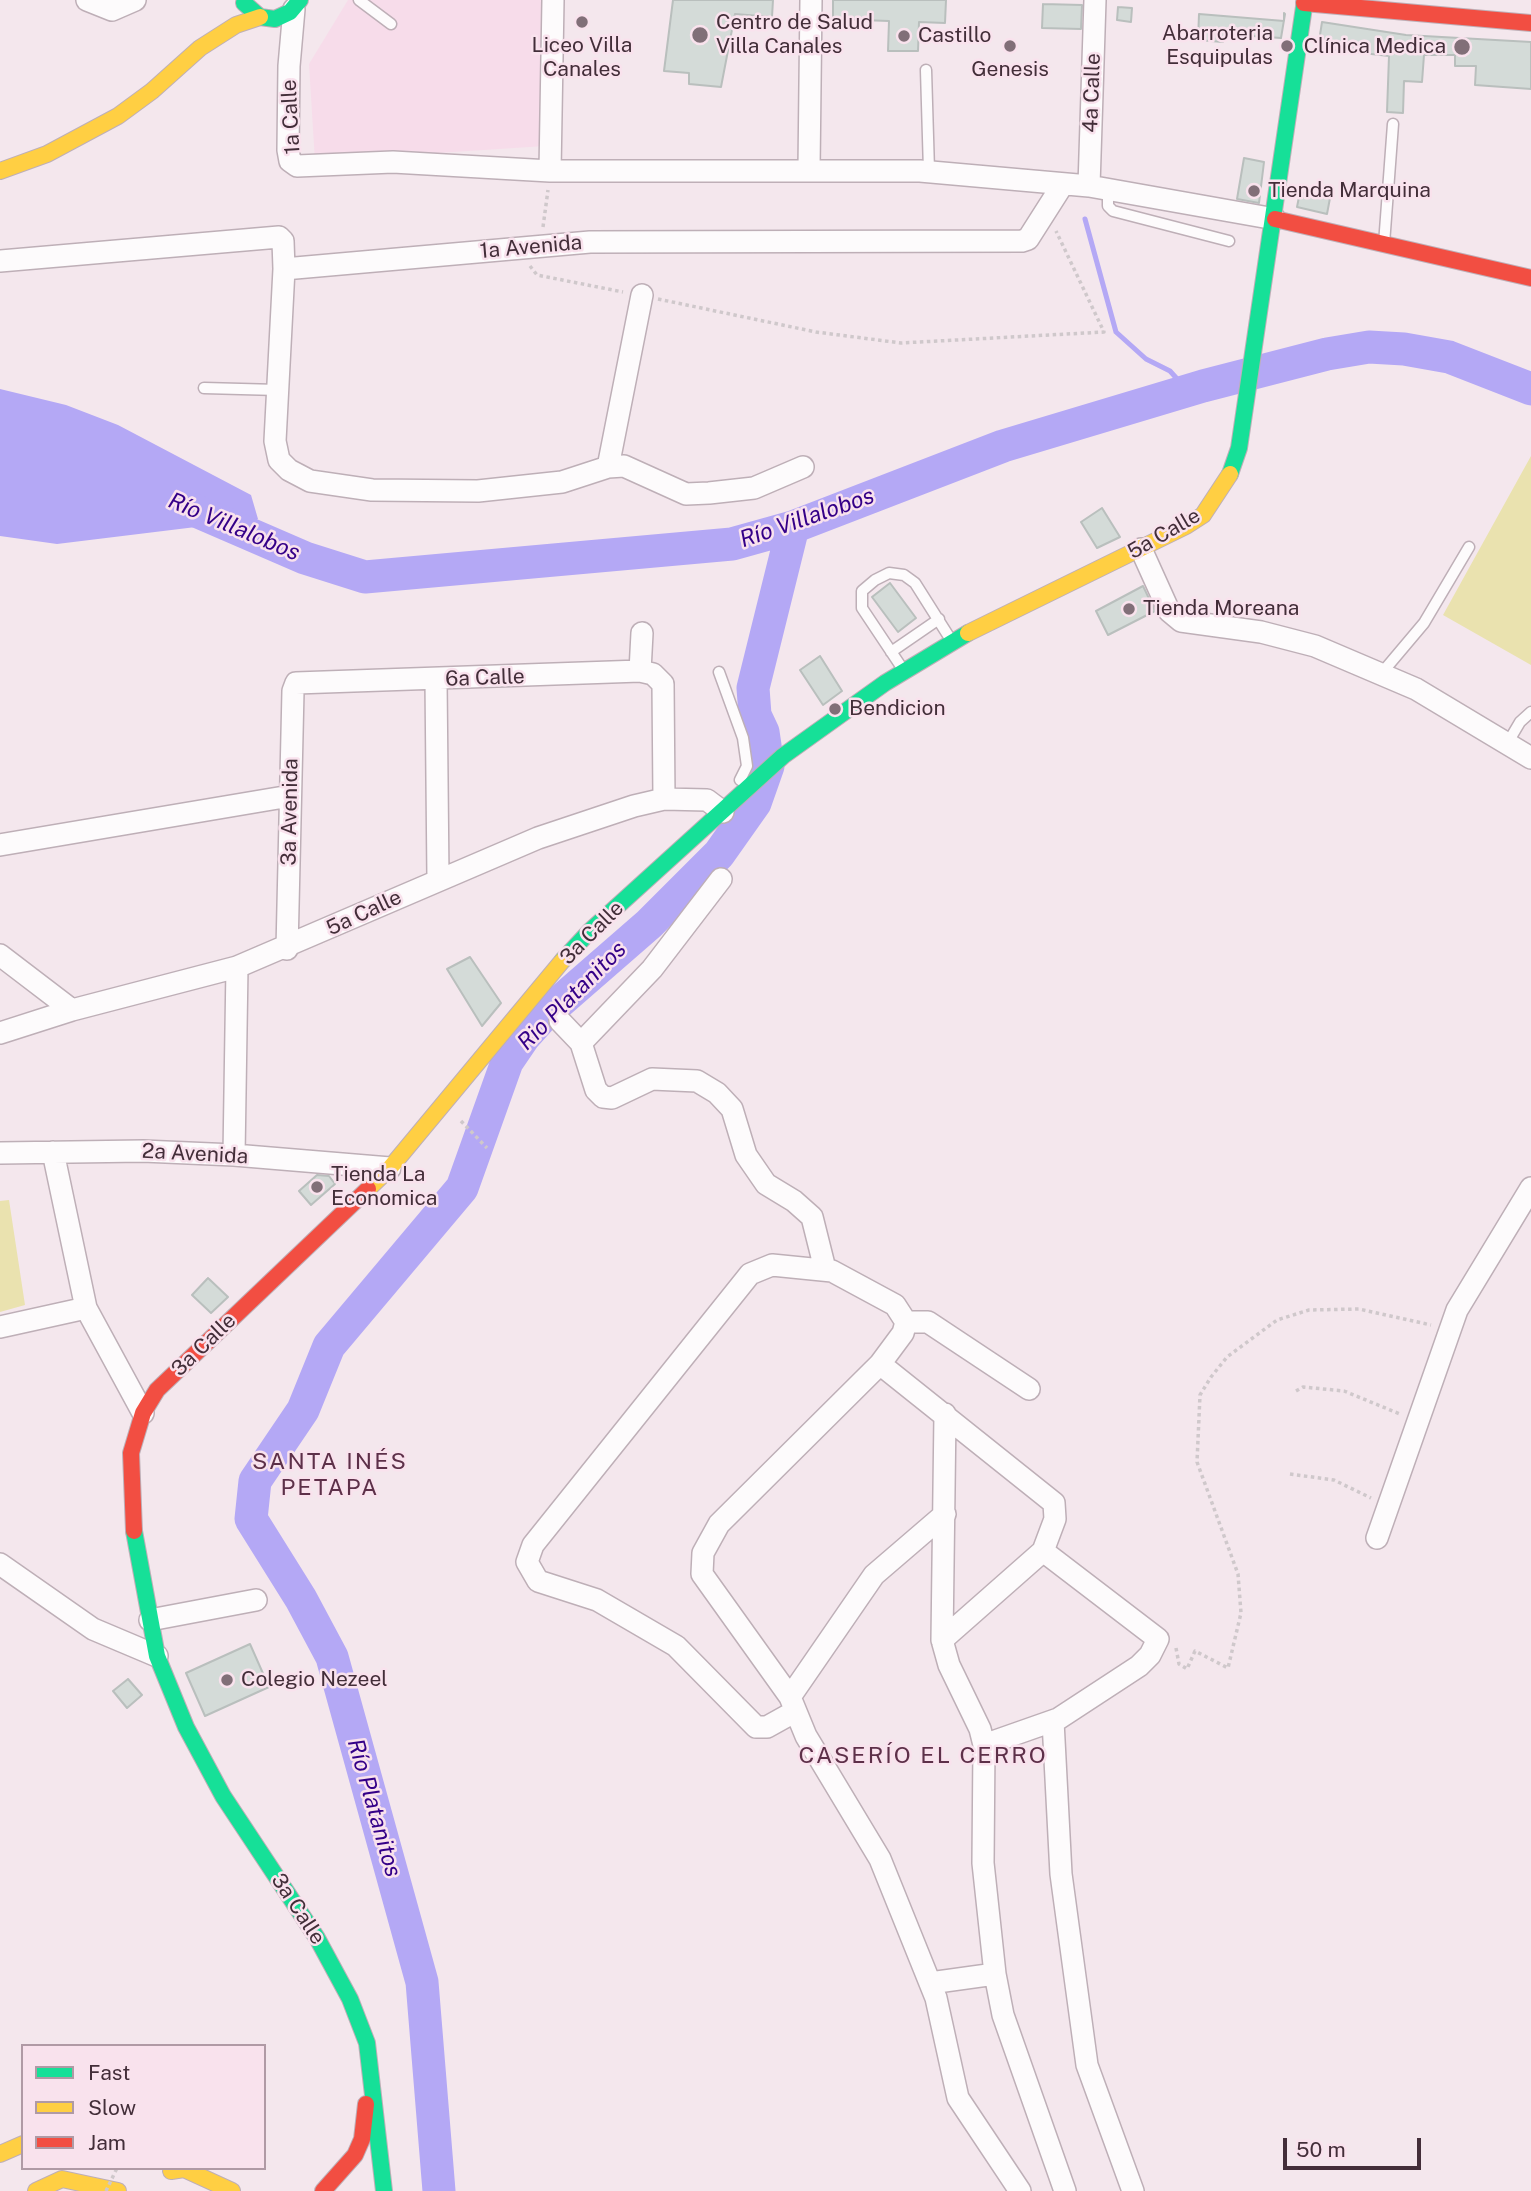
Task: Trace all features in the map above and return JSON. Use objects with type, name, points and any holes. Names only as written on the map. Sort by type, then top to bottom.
[{"type":"main road","points":[[200,48],[231,0]]},
{"type":"main road","points":[[242,0],[264,18]]},
{"type":"main road","points":[[1300,2],[1375,5],[1531,23]]},
{"type":"main road","name":"5a Calle","points":[[748,789],[783,756],[904,671],[953,642],[1203,515],[1228,480],[1239,447],[1275,219],[1300,2]]},
{"type":"main road","points":[[0,171],[47,154],[118,116],[152,91],[200,48],[236,24],[281,17],[297,4]]},
{"type":"main road","points":[[1275,219],[1531,278]]},
{"type":"main road","name":"3a Calle","points":[[367,2043],[350,1999],[317,1938],[223,1796],[186,1727],[157,1656],[137,1556],[131,1507],[131,1453],[143,1413],[157,1390],[390,1168],[534,992],[590,931],[748,789]]},
{"type":"main road","points":[[323,2191],[345,2168],[362,2139],[367,2088],[367,2043]]},
{"type":"main road","points":[[367,2043],[377,2101],[384,2191]]},
{"type":"main road","points":[[0,2154],[21,2145]]},
{"type":"main road","points":[[182,2170],[232,2191]]},
{"type":"main road","points":[[36,2191],[62,2179],[118,2191]]},
{"type":"street","points":[[87,0],[112,10],[135,0]]},
{"type":"street","points":[[553,0],[550,171],[929,171],[1098,188],[1275,219]]},
{"type":"street","points":[[809,170],[811,0]]},
{"type":"street","name":"4a Calle","points":[[1095,0],[1098,188]]},
{"type":"street","name":"1a Calle","points":[[297,4],[289,66],[288,150],[290,161],[297,166],[393,162],[550,171]]},
{"type":"street","name":"1a Calle","points":[[264,18],[280,37],[289,66]]},
{"type":"street","name":"1a Avenida","points":[[284,269],[590,242],[1021,241],[1028,239],[1063,184]]},
{"type":"street","points":[[0,261],[279,237],[283,240],[284,269],[275,441],[279,460],[289,470],[310,481],[372,489],[478,491],[562,481],[608,467],[624,466],[686,494],[754,488],[803,467]]},
{"type":"street","points":[[608,467],[642,295]]},
{"type":"street","points":[[1140,549],[1169,611],[1181,621],[1289,637],[1416,690],[1531,758]]},
{"type":"street","points":[[642,633],[640,671],[653,674],[663,684],[664,799]]},
{"type":"street","name":"6a Calle","points":[[303,681],[436,680],[640,671]]},
{"type":"street","points":[[436,680],[438,879]]},
{"type":"street","name":"3a Avenida","points":[[287,949],[293,691],[296,683],[303,681]]},
{"type":"street","points":[[0,845],[290,796]]},
{"type":"street","name":"5a Calle","points":[[0,1032],[72,1010],[237,968],[287,949],[438,879],[538,838],[664,799],[707,800],[723,812]]},
{"type":"street","points":[[581,1043],[652,969],[721,879]]},
{"type":"street","points":[[0,955],[72,1010]]},
{"type":"street","points":[[234,1155],[237,968]]},
{"type":"street","points":[[560,1021],[581,1043],[596,1090],[603,1097],[612,1098],[652,1080],[697,1082],[717,1093],[732,1109],[746,1155],[766,1184],[794,1201],[812,1217],[825,1269]]},
{"type":"street","points":[[53,1152],[86,1308],[143,1413]]},
{"type":"street","name":"2a Avenida","points":[[0,1153],[234,1155],[390,1168]]},
{"type":"street","points":[[1377,1538],[1457,1310],[1531,1188]]},
{"type":"street","points":[[945,1514],[874,1575],[792,1704],[767,1727],[756,1727],[676,1646],[597,1600],[538,1581],[527,1562],[533,1545],[750,1274],[772,1265],[825,1269],[895,1306],[903,1314],[906,1322],[903,1333],[880,1364],[719,1524],[703,1553],[701,1569],[707,1582],[792,1704],[806,1736],[880,1859],[930,1983],[940,2015],[958,2098],[1020,2191]]},
{"type":"street","points":[[0,1327],[86,1308]]},
{"type":"street","points":[[906,1322],[928,1322],[1029,1389]]},
{"type":"street","points":[[880,1364],[894,1378],[944,1414],[1054,1503],[1054,1526],[1044,1551],[942,1640]]},
{"type":"street","points":[[944,1414],[942,1640],[949,1665],[980,1729],[984,1745],[983,1863],[995,1974],[1009,2036],[1065,2191]]},
{"type":"street","points":[[984,1745],[1053,1721],[1139,1667],[1150,1655],[1158,1639],[1044,1551]]},
{"type":"street","points":[[0,1564],[100,1633],[157,1656]]},
{"type":"street","points":[[150,1620],[256,1600]]},
{"type":"street","points":[[1053,1721],[1061,1874],[1087,2065],[1133,2191]]},
{"type":"street","points":[[930,1983],[995,1974]]},
{"type":"lane","points":[[359,0],[391,24]]},
{"type":"lane","points":[[926,70],[929,171]]},
{"type":"lane","points":[[1384,244],[1393,124]]},
{"type":"lane","points":[[1098,188],[1113,211],[1230,241]]},
{"type":"lane","points":[[1163,225],[1165,199]]},
{"type":"lane","points":[[204,388],[278,390]]},
{"type":"lane","points":[[1381,674],[1424,623],[1469,547]]},
{"type":"lane","points":[[904,671],[862,608],[862,592],[875,580],[889,573],[904,575],[915,583],[953,642]]},
{"type":"lane","points":[[891,652],[939,619]]},
{"type":"lane","points":[[719,672],[743,737],[747,766],[739,782],[748,789]]},
{"type":"lane","points":[[1507,744],[1520,722],[1531,712]]},
{"type":"path","points":[[550,171],[531,271],[537,275],[816,331],[901,344],[1104,332],[1046,210]]},
{"type":"path","points":[[471,1130],[485,1147]]},
{"type":"path","points":[[1158,1639],[1163,1636],[1171,1638],[1178,1664],[1187,1669],[1195,1651],[1228,1668],[1241,1613],[1238,1574],[1197,1462],[1200,1395],[1227,1357],[1277,1320],[1309,1310],[1359,1309],[1450,1331]]},
{"type":"path","points":[[1296,1391],[1303,1387],[1332,1388],[1352,1393],[1382,1405],[1416,1425]]},
{"type":"path","points":[[1290,1474],[1334,1480],[1387,1509]]},
{"type":"path","points":[[106,2191],[116,2170]]},
{"type":"shaded area","points":[[348,0],[548,0],[545,146],[315,161],[309,64]]},
{"type":"shaded area","points":[[1531,456],[1531,665],[1443,615]]},
{"type":"shaded area","points":[[9,1200],[25,1305],[0,1312],[0,1201]]},
{"type":"water","points":[[0,389],[66,405],[118,425],[251,495],[258,519],[234,528],[204,526],[57,544],[0,536]]},
{"type":"building","name":"Centro de Salud Villa Canales","points":[[673,0],[773,0],[772,17],[735,14],[721,87],[689,84],[689,73],[664,71]]},
{"type":"building","points":[[833,0],[946,0],[945,23],[919,22],[918,51],[888,51],[889,21],[833,19]]},
{"type":"building","points":[[1043,4],[1082,5],[1081,29],[1042,28]]},
{"type":"building","points":[[1118,7],[1132,8],[1131,22],[1117,20]]},
{"type":"building","points":[[1199,14],[1284,21],[1281,38],[1224,34],[1223,42],[1198,40]]},
{"type":"building","points":[[1322,22],[1406,35],[1531,42],[1531,89],[1475,85],[1476,66],[1455,66],[1455,55],[1424,55],[1422,82],[1404,81],[1403,113],[1387,112],[1389,56],[1318,48]]},
{"type":"building","points":[[1244,158],[1264,162],[1259,203],[1237,199]]},
{"type":"building","points":[[1300,192],[1330,198],[1327,214],[1297,207]]},
{"type":"building","points":[[1102,508],[1120,537],[1097,548],[1081,522]]},
{"type":"building","points":[[890,583],[916,618],[898,632],[872,597]]},
{"type":"building","name":"Tienda Moreana","points":[[1143,586],[1155,611],[1108,635],[1096,611]]},
{"type":"building","points":[[820,656],[842,691],[823,705],[800,670]]},
{"type":"building","points":[[470,957],[501,1003],[482,1026],[447,969]]},
{"type":"building","name":"Tienda La Economica","points":[[317,1175],[329,1176],[335,1184],[311,1205],[299,1191]]},
{"type":"building","points":[[208,1278],[228,1297],[211,1313],[192,1295]]},
{"type":"building","name":"Colegio Nezeel","points":[[250,1644],[269,1687],[205,1716],[186,1673]]},
{"type":"building","points":[[128,1679],[142,1695],[127,1708],[113,1691]]},
{"type":"waterway","points":[[1085,219],[1116,332],[1146,359],[1170,371],[1188,391]]},
{"type":"waterway","name":"Río Villalobos","points":[[194,510],[305,558],[365,577],[732,544],[793,527],[1003,446],[1203,386],[1327,354],[1369,347],[1404,349],[1449,357],[1531,389]]},
{"type":"waterway","name":"Rio Platanitos","points":[[439,2191],[422,1982],[332,1657],[301,1599],[251,1519],[255,1481],[303,1410],[329,1346],[462,1188],[507,1062],[524,1037],[541,1018],[649,924],[719,854],[755,803],[768,766],[763,732],[755,715],[753,688],[793,527]]},
{"type":"traffic: fast","points":[[244,3],[260,17],[275,19],[290,12],[300,0]]},
{"type":"traffic: fast","points":[[1230,474],[1239,448],[1305,0]]},
{"type":"traffic: fast","points":[[563,960],[590,931],[783,756],[885,683],[968,633]]},
{"type":"traffic: fast","points":[[134,1531],[157,1656],[186,1727],[223,1796],[317,1938],[350,1999],[367,2043],[384,2191]]},
{"type":"traffic: slow","points":[[0,171],[47,154],[118,116],[152,91],[200,48],[236,25],[260,17]]},
{"type":"traffic: slow","points":[[968,633],[1186,526],[1203,515],[1230,474]]},
{"type":"traffic: slow","points":[[368,1189],[390,1168],[563,960]]},
{"type":"traffic: slow","points":[[0,2154],[21,2145]]},
{"type":"traffic: slow","points":[[171,2171],[178,2170]]},
{"type":"traffic: slow","points":[[186,2170],[232,2191]]},
{"type":"traffic: slow","points":[[36,2191],[62,2179],[118,2191]]},
{"type":"traffic: jam","points":[[1304,3],[1531,23]]},
{"type":"traffic: jam","points":[[1275,219],[1531,278]]},
{"type":"traffic: jam","points":[[134,1531],[131,1453],[143,1413],[157,1390],[368,1189]]},
{"type":"traffic: jam","points":[[323,2191],[355,2155],[362,2139],[366,2104]]},
{"type":"place","name":"Liceo Villa Canales","points":[[582,22]]},
{"type":"place","name":"Centro de Salud Villa Canales","points":[[700,35]]},
{"type":"place","name":"Castillo","points":[[904,36]]},
{"type":"place","name":"Genesis","points":[[1010,46]]},
{"type":"place","name":"Abarroteria Esquipulas","points":[[1287,46]]},
{"type":"place","name":"Clínica Medica","points":[[1462,47]]},
{"type":"place","name":"Tienda Marquina","points":[[1254,191]]},
{"type":"place","name":"Tienda Moreana","points":[[1129,609]]},
{"type":"place","name":"Bendicion","points":[[835,709]]},
{"type":"place","name":"Tienda La Economica","points":[[317,1187]]},
{"type":"place","name":"Colegio Nezeel","points":[[227,1680]]},
{"type":"district","name":"SANTA INÉS PETAPA","points":[[330,1475]]},
{"type":"district","name":"CASERÍO EL CERRO","points":[[923,1756]]},
{"type":"water label","name":"Río Platanitos","points":[[374,1808]]}]
